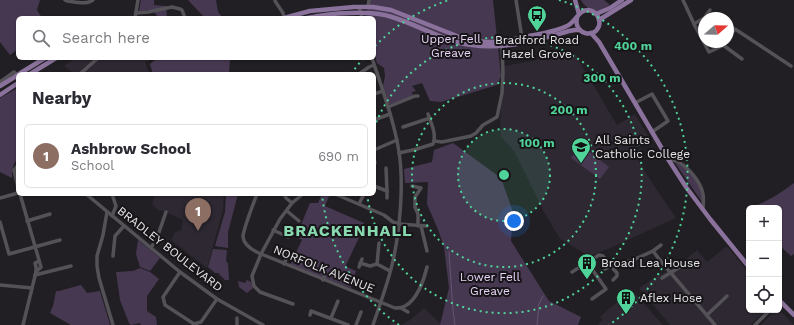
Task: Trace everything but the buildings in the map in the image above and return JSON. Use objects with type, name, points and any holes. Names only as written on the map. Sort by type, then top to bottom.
[{"type":"main road","points":[[596,14],[610,8],[622,0]]},
{"type":"main road","points":[[599,20],[631,0]]},
{"type":"main road","points":[[576,1],[584,11]]},
{"type":"main road","points":[[576,1],[578,16],[576,24],[580,30],[585,33],[594,32]]},
{"type":"main road","points":[[291,16],[310,11],[368,7],[391,10],[453,35],[473,41],[495,42],[522,38],[567,26],[584,11],[591,11],[596,14],[599,20],[599,24],[594,32]]},
{"type":"main road","points":[[321,16],[335,14],[376,14],[391,16],[458,43],[487,47],[536,40],[574,30],[580,30]]},
{"type":"main road","points":[[594,32],[635,104],[686,187],[746,263]]},
{"type":"main road","points":[[22,72],[41,60]]},
{"type":"main road","points":[[33,72],[53,60]]},
{"type":"main road","points":[[0,86],[16,76]]},
{"type":"main road","points":[[0,95],[16,84]]},
{"type":"main road","points":[[782,303],[794,315]]},
{"type":"street","points":[[66,0],[86,3],[93,0]]},
{"type":"street","points":[[135,16],[138,0]]},
{"type":"street","points":[[368,7],[369,0]]},
{"type":"street","points":[[516,0],[522,38]]},
{"type":"street","points":[[683,0],[698,31]]},
{"type":"street","points":[[275,1],[285,16]]},
{"type":"street","points":[[136,13],[172,7],[182,10],[184,16]]},
{"type":"street","points":[[359,7],[362,15]]},
{"type":"street","points":[[694,24],[698,22]]},
{"type":"street","points":[[734,30],[735,29],[791,66]]},
{"type":"street","points":[[434,141],[442,142],[471,136],[498,116],[502,93],[502,46]]},
{"type":"street","points":[[707,48],[709,52],[718,48]]},
{"type":"street","points":[[729,48],[742,59]]},
{"type":"street","points":[[82,72],[96,60]]},
{"type":"street","points":[[372,60],[397,140],[401,196],[399,224],[393,261],[373,325]]},
{"type":"street","points":[[362,72],[369,67],[374,66]]},
{"type":"street","points":[[0,82],[14,72],[16,73]]},
{"type":"street","points":[[376,93],[383,91]]},
{"type":"street","points":[[635,104],[652,94],[668,121],[652,132]]},
{"type":"street","points":[[388,107],[415,95]]},
{"type":"street","points":[[376,119],[390,114]]},
{"type":"street","points":[[399,152],[431,145],[434,141],[434,133],[429,116],[405,126],[408,130]]},
{"type":"street","points":[[376,149],[397,140]]},
{"type":"street","points":[[668,159],[680,162],[696,178],[703,193],[703,210]]},
{"type":"street","points":[[376,163],[380,162]]},
{"type":"street","points":[[16,167],[14,170],[16,179]]},
{"type":"street","points":[[386,168],[387,198]]},
{"type":"street","points":[[412,186],[421,188],[415,197],[415,207],[427,251]]},
{"type":"street","points":[[376,187],[387,191]]},
{"type":"street","points":[[0,198],[16,194]]},
{"type":"street","points":[[20,196],[43,274]]},
{"type":"street","name":"BRADLEY BOULEVARD","points":[[88,196],[180,272],[217,299],[262,325]]},
{"type":"street","points":[[112,216],[116,206],[113,196]]},
{"type":"street","name":"NORFOLK AVENUE","points":[[256,196],[243,237],[252,250],[323,280],[408,312]]},
{"type":"street","points":[[285,196],[292,204]]},
{"type":"street","points":[[293,304],[260,292],[254,286],[252,276],[273,230],[292,204],[301,196]]},
{"type":"street","points":[[340,196],[384,215],[393,222],[399,224],[427,226]]},
{"type":"street","points":[[359,204],[363,196]]},
{"type":"street","points":[[410,197],[415,197]]},
{"type":"street","points":[[287,211],[299,221]]},
{"type":"street","points":[[107,212],[97,256],[97,266],[99,278],[113,325]]},
{"type":"street","points":[[151,248],[158,235],[166,212]]},
{"type":"street","points":[[27,221],[50,214]]},
{"type":"street","points":[[0,222],[9,254],[60,240]]},
{"type":"street","points":[[113,256],[115,236],[124,226]]},
{"type":"street","points":[[273,230],[288,237]]},
{"type":"street","points":[[376,264],[379,243]]},
{"type":"street","points":[[605,269],[633,260],[653,251],[661,245]]},
{"type":"street","points":[[653,251],[715,325]]},
{"type":"street","points":[[572,272],[599,255],[603,256],[617,273],[617,276],[613,280]]},
{"type":"street","points":[[284,264],[288,257]]},
{"type":"street","points":[[23,325],[36,274],[35,263],[39,261]]},
{"type":"street","points":[[588,262],[606,289],[592,300]]},
{"type":"street","points":[[360,263],[370,266],[376,264],[390,271]]},
{"type":"street","points":[[36,274],[43,274],[71,266]]},
{"type":"street","points":[[36,274],[41,267]]},
{"type":"street","points":[[400,308],[404,307],[411,301],[423,282],[427,267]]},
{"type":"street","points":[[662,278],[680,267]]},
{"type":"street","points":[[309,274],[311,270]]},
{"type":"street","points":[[180,272],[163,297],[165,305],[194,324],[200,322],[217,299]]},
{"type":"street","points":[[323,280],[325,274]]},
{"type":"street","points":[[0,285],[32,288]]},
{"type":"street","points":[[706,315],[727,296]]},
{"type":"street","points":[[331,318],[338,301]]},
{"type":"street","points":[[306,309],[310,313],[331,318],[348,325]]},
{"type":"street","points":[[356,325],[361,312]]},
{"type":"street","points":[[757,324],[767,313]]},
{"type":"street","points":[[237,318],[237,325]]},
{"type":"shaded area","name":"All Saints Catholic College","points":[[569,52],[575,54],[617,125],[635,114],[650,139],[632,150],[676,218],[589,256],[560,239],[544,212],[514,151],[501,137],[500,118],[504,66]]},
{"type":"shaded area","points":[[72,60],[150,60],[145,62],[148,72],[72,72],[64,66]]},
{"type":"shaded area","points":[[154,196],[224,196],[223,210],[207,268],[171,240],[175,232],[181,230],[183,220],[158,210],[152,204]]},
{"type":"shaded area","points":[[727,246],[746,269],[746,313],[763,313],[750,325],[670,325],[639,288],[680,264],[697,250],[707,262]]},
{"type":"shaded area","points":[[631,289],[663,325],[597,325],[603,320],[600,317]]},
{"type":"shaded area","points":[[424,308],[441,324],[440,325],[401,325],[410,320]]},
{"type":"shaded area","points":[[772,313],[782,313],[794,325],[761,325]]},
{"type":"shaded area","points":[[391,322],[401,325],[390,325]]},
{"type":"green space","points":[[0,0],[40,0],[37,10],[41,16],[16,16],[16,50],[10,55],[0,42]]},
{"type":"green space","points":[[141,0],[154,0],[154,5],[166,6],[167,16],[157,16],[153,10],[139,11]]},
{"type":"green space","points":[[188,0],[216,0],[218,12],[221,16],[203,16]]},
{"type":"green space","name":"Upper Fell Greave","points":[[370,0],[493,0],[501,76],[497,85],[441,102],[430,101],[422,83],[412,86],[416,91],[412,92],[413,96],[389,104],[383,86],[385,76],[384,68],[377,63],[376,60],[376,16],[366,16]]},
{"type":"green space","points":[[581,0],[604,0],[610,5],[597,12],[588,8]]},
{"type":"green space","points":[[155,60],[230,60],[229,72],[152,72],[150,64]]},
{"type":"green space","points":[[16,89],[16,161],[13,166],[12,178],[0,172],[0,98]]},
{"type":"green space","name":"Lower Fell Greave","points":[[453,143],[501,178],[513,212],[511,241],[549,301],[581,317],[578,325],[440,325],[449,288],[444,247],[427,204],[428,182],[405,183],[404,169],[432,162],[434,150]]},
{"type":"green space","points":[[581,145],[609,167],[600,179],[571,158]]},
{"type":"green space","points":[[675,163],[683,167],[695,180],[701,189],[702,202]]},
{"type":"green space","points":[[794,183],[794,254],[791,256],[782,248],[782,205],[756,205],[777,195]]},
{"type":"green space","points":[[226,196],[237,196],[228,232],[228,248],[215,246],[225,212]]},
{"type":"green space","points":[[321,196],[329,196],[325,206],[364,223],[363,229],[346,265],[347,267],[356,271],[351,288],[290,265],[302,240],[296,237],[310,203],[318,203]]},
{"type":"green space","points":[[138,240],[160,258],[150,271],[140,267],[136,254]]},
{"type":"green space","points":[[213,249],[227,250],[226,261],[228,263],[229,280],[225,280],[218,273],[215,273],[208,267]]},
{"type":"green space","points":[[140,268],[150,272],[159,279],[147,296],[147,311],[156,317],[157,325],[141,325],[140,323],[131,325],[120,300],[116,272],[133,271]]},
{"type":"green space","points":[[247,280],[251,282],[253,288],[247,293],[239,287],[238,281],[245,283]]},
{"type":"green space","points":[[81,285],[87,293],[100,291],[110,325],[71,325],[50,313],[56,291]]},
{"type":"waterway","points":[[449,252],[455,325]]},
{"type":"waterway","points":[[537,325],[539,304],[543,296]]},
{"type":"place","name":"Bradford Road Hazel Grove","points":[[537,32]]},
{"type":"place","name":"All Saints Catholic College","points":[[581,164]]},
{"type":"place","name":"Ashbrow School","points":[[198,231]]},
{"type":"place","name":"Broad Lea House","points":[[587,280]]},
{"type":"place","name":"Aflex Hose","points":[[626,315]]},
{"type":"district","name":"BRACKENHALL","points":[[348,230]]}]
